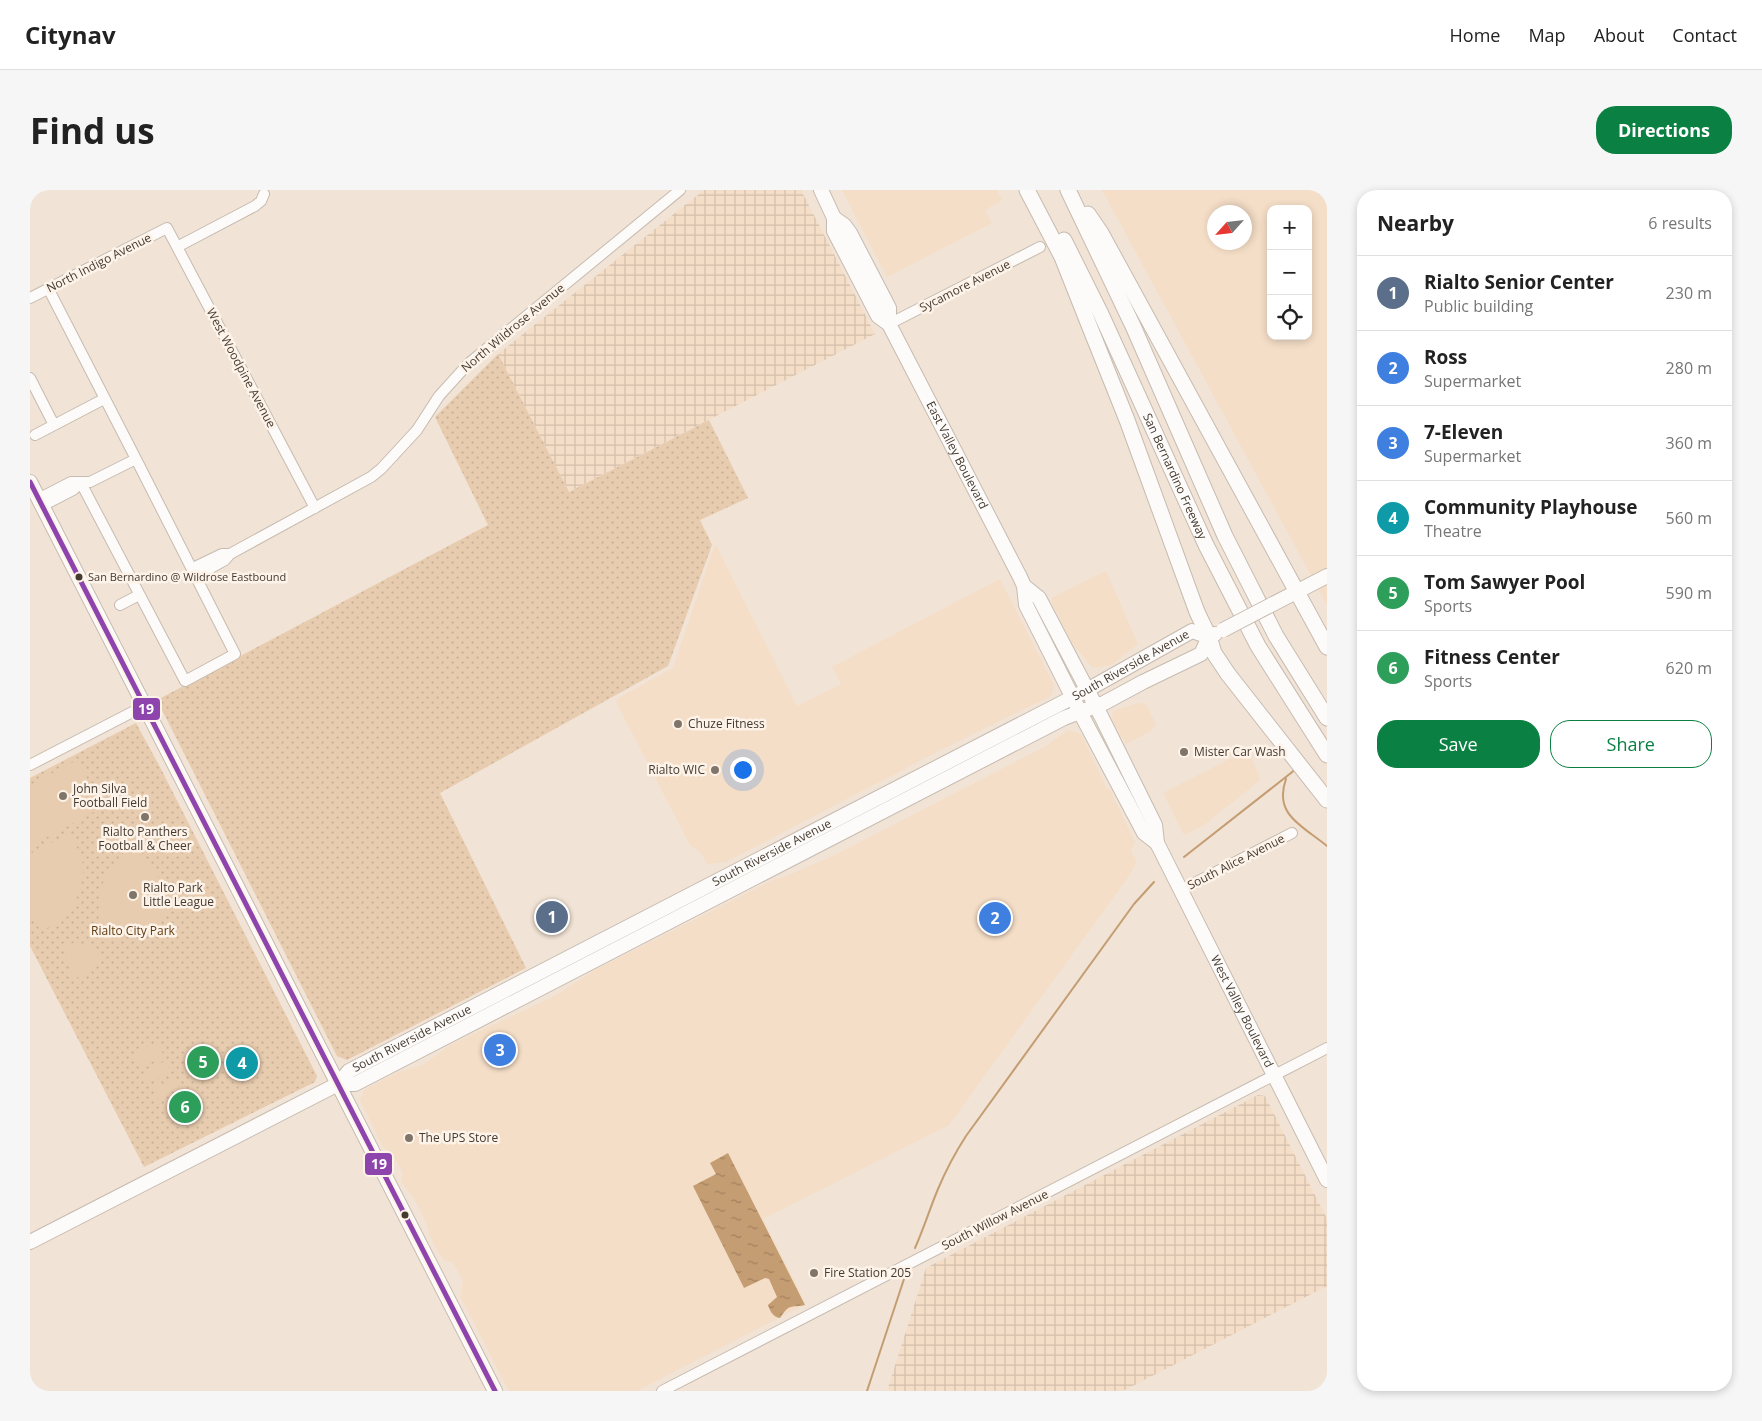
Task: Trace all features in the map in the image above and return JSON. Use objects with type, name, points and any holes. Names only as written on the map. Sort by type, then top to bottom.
[{"type":"highway","points":[[1027,190],[1062,257],[1127,420],[1197,612],[1209,637],[1214,653],[1228,674],[1327,800]]},
{"type":"highway","name":"San Bernardino Freeway","points":[[1038,190],[1101,314],[1206,544],[1236,604],[1258,646],[1325,751]]},
{"type":"highway","points":[[1070,190],[1101,233],[1291,595],[1327,647]]},
{"type":"highway","name":"San Bernardino Freeway","points":[[1070,190],[1133,326],[1225,536],[1276,636],[1327,718]]},
{"type":"main road","points":[[821,190],[834,218],[844,225],[850,233],[889,308],[889,324]]},
{"type":"main road","name":"East Valley Boulevard","points":[[889,324],[1024,586],[1026,605],[1076,705]]},
{"type":"main road","points":[[30,482],[494,1391]]},
{"type":"main road","name":"South Riverside Avenue","points":[[1091,697],[1200,654],[1209,637],[1327,576]]},
{"type":"main road","name":"East Valley Boulevard","points":[[1024,586],[1039,598],[1091,697]]},
{"type":"main road","name":"South Riverside Avenue","points":[[338,1084],[355,1084],[707,903],[1091,697],[1192,631],[1209,637]]},
{"type":"main road","name":"West Valley Boulevard","points":[[1091,697],[1155,825],[1157,843],[1327,1180]]},
{"type":"main road","name":"South Riverside Avenue","points":[[30,1242],[338,1084],[350,1071],[742,868],[1076,705]]},
{"type":"main road","name":"West Valley Boulevard","points":[[1076,705],[1144,832],[1157,843]]},
{"type":"main road","points":[[707,903],[706,898],[710,894],[736,878],[742,868]]},
{"type":"street","name":"North Wildrose Avenue","points":[[194,572],[222,554],[230,554],[371,477],[381,469],[417,430],[439,396],[468,364],[680,190]]},
{"type":"street","points":[[177,246],[255,206],[261,201],[264,194]]},
{"type":"street","name":"West Woodpine Avenue","points":[[167,228],[315,508]]},
{"type":"street","name":"North Indigo Avenue","points":[[30,298],[167,228]]},
{"type":"street","name":"Sycamore Avenue","points":[[889,324],[1040,247]]},
{"type":"street","points":[[48,288],[235,654],[184,681],[81,483]]},
{"type":"street","points":[[30,378],[54,425]]},
{"type":"street","points":[[35,436],[104,399]]},
{"type":"street","points":[[40,503],[74,490],[81,483],[98,478],[136,459]]},
{"type":"street","points":[[120,605],[139,595]]},
{"type":"street","points":[[30,765],[144,706]]},
{"type":"street","name":"South Alice Avenue","points":[[1181,890],[1292,833]]},
{"type":"street","name":"South Willow Avenue","points":[[667,1390],[1327,1048]]},
{"type":"shaded area","points":[[704,190],[801,190],[875,334],[569,492],[498,354]]},
{"type":"shaded area","points":[[842,190],[997,190],[1002,200],[985,210],[992,223],[887,277]]},
{"type":"shaded area","points":[[1102,190],[1327,190],[1327,605]]},
{"type":"shaded area","points":[[716,545],[797,706],[841,684],[832,667],[1000,579],[1054,685],[1052,695],[933,754],[726,862],[707,864],[701,853],[690,845],[616,702],[620,697],[673,668]]},
{"type":"shaded area","points":[[1106,571],[1138,644],[1111,665],[1093,668],[1072,643],[1051,601],[1053,597]]},
{"type":"shaded area","points":[[1142,702],[1146,705],[1156,724],[1151,731],[1126,744],[1112,720],[1113,711]]},
{"type":"shaded area","points":[[1068,730],[1081,734],[1135,842],[1131,851],[1137,861],[1131,873],[949,1125],[763,1219],[806,1304],[637,1391],[509,1391],[460,1296],[463,1281],[453,1262],[445,1261],[439,1254],[430,1236],[426,1222],[414,1199],[401,1181],[403,1173],[390,1151],[383,1147],[360,1100],[364,1090],[396,1073],[424,1064],[452,1044],[553,997],[595,970],[777,878],[782,878],[833,856],[1044,747]]},
{"type":"shaded area","points":[[1247,750],[1260,776],[1259,781],[1204,825],[1184,835],[1163,793]]},
{"type":"shaded area","points":[[1258,1095],[1265,1096],[1327,1219],[1327,1286],[1123,1391],[887,1391],[926,1268]]},
{"type":"green space","points":[[498,354],[569,492],[709,420],[748,498],[700,520],[712,545],[668,666],[440,793],[526,968],[347,1060],[337,1056],[157,700],[488,525],[435,417]]},
{"type":"green space","name":"Rialto City Park","points":[[136,723],[317,1076],[315,1082],[144,1167],[30,946],[30,778]]},
{"type":"green space","name":"John Silva Football Field","points":[[77,760],[103,807],[30,846],[30,785]]},
{"type":"green space","points":[[70,833],[83,864],[81,885],[74,904],[66,915],[55,924],[41,931],[30,911],[30,854]]},
{"type":"green space","name":"Rialto Park Little League","points":[[136,849],[155,871],[171,901],[166,917],[133,933],[112,941],[111,938],[107,940],[99,913],[101,888],[113,866]]},
{"type":"green space","points":[[77,942],[92,947],[100,957],[95,970],[75,980],[71,978],[72,975],[63,946]]},
{"type":"green space","points":[[157,1042],[164,1056],[140,1068],[133,1054]]},
{"type":"green space","points":[[165,1061],[171,1072],[148,1083],[143,1073]]},
{"type":"green space","points":[[174,1078],[179,1088],[157,1099],[152,1089]]},
{"type":"water","points":[[728,1153],[805,1305],[788,1308],[780,1318],[772,1313],[768,1305],[777,1297],[769,1279],[765,1278],[744,1288],[693,1186],[716,1174],[710,1163]]},
{"type":"waterway","points":[[1184,857],[1296,769]]},
{"type":"waterway","points":[[1286,779],[1283,791],[1287,811],[1300,826],[1327,846]]},
{"type":"waterway","points":[[915,1248],[941,1182],[966,1136],[1134,904],[1154,882]]},
{"type":"waterway","points":[[867,1391],[904,1279]]},
{"type":"transit line","name":"19","points":[[30,482],[495,1391]]},
{"type":"place","name":"San Bernardino @ Wildrose Eastbound","points":[[79,577]]},
{"type":"place","name":"Chuze Fitness","points":[[678,724]]},
{"type":"place","name":"Mister Car Wash","points":[[1184,752]]},
{"type":"place","name":"Rialto WIC","points":[[715,770]]},
{"type":"place","name":"John Silva Football Field","points":[[63,796]]},
{"type":"place","name":"Rialto Panthers Football & Cheer","points":[[145,817]]},
{"type":"place","name":"Rialto Park Little League","points":[[133,895]]},
{"type":"place","name":"Rialto Senior Center","points":[[552,917]]},
{"type":"place","name":"Ross","points":[[995,918]]},
{"type":"place","name":"7-Eleven","points":[[500,1050]]},
{"type":"place","name":"Tom Sawyer Pool","points":[[203,1062]]},
{"type":"place","name":"Community Playhouse","points":[[242,1063]]},
{"type":"place","name":"Fitness Center","points":[[185,1107]]},
{"type":"place","name":"The UPS Store","points":[[409,1138]]},
{"type":"place","name":"Fire Station 205","points":[[814,1273]]}]
